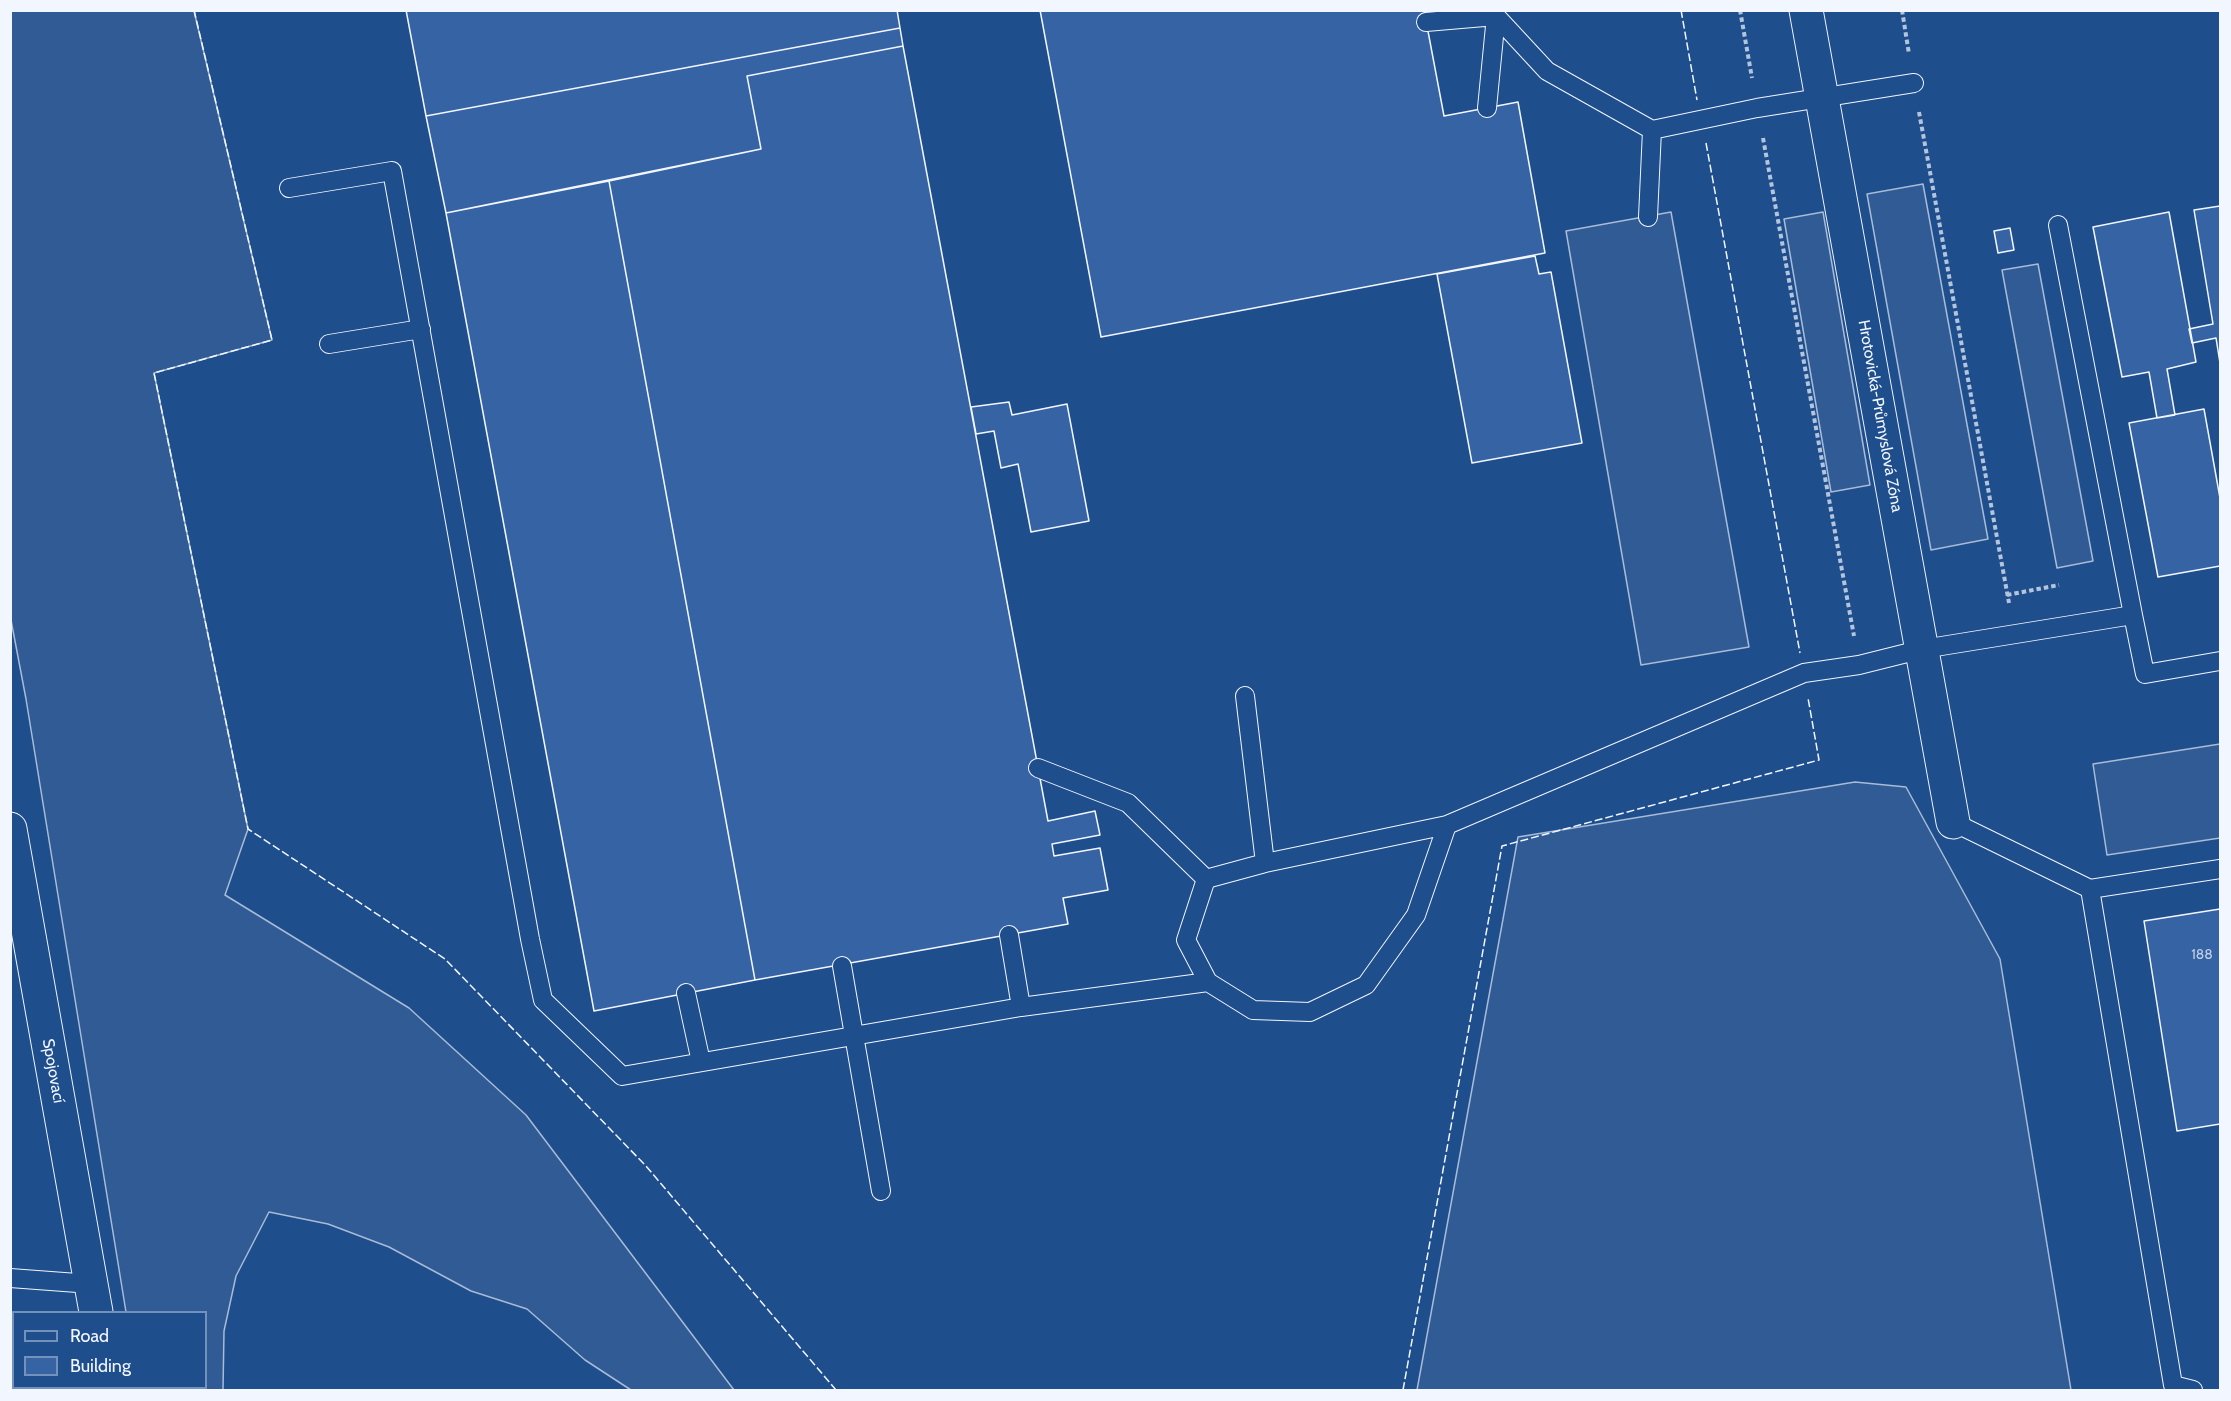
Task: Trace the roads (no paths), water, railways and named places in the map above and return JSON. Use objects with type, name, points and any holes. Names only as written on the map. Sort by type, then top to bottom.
[{"type":"street","name":"Hrotovická-Průmyslová Zóna","points":[[1806,10],[1953,822]]},
{"type":"street","name":"Spojovací","points":[[10,829],[94,1298]]},
{"type":"lane","points":[[1495,13],[1547,71],[1652,130],[1757,108],[1914,83]]},
{"type":"lane","points":[[1426,22],[1495,13]]},
{"type":"lane","points":[[1487,108],[1495,13]]},
{"type":"lane","points":[[1648,217],[1652,130]]},
{"type":"lane","points":[[289,188],[392,171],[530,939],[543,1000],[622,1076],[1022,1007],[1208,982]]},
{"type":"lane","points":[[2058,225],[2145,674],[2220,661]]},
{"type":"lane","points":[[329,344],[421,329]]},
{"type":"lane","points":[[1206,879],[1265,863],[1447,825],[1804,673],[1859,665],[1923,650],[2133,615]]},
{"type":"lane","points":[[1245,696],[1265,863]]},
{"type":"lane","points":[[1038,768],[1128,803],[1206,879]]},
{"type":"lane","points":[[1953,822],[2090,889],[2220,869]]},
{"type":"lane","points":[[1206,879],[1186,940],[1208,982],[1253,1010],[1310,1012],[1366,986],[1416,915],[1447,825]]},
{"type":"lane","points":[[2090,889],[2173,1384],[2193,1390]]},
{"type":"lane","points":[[1009,935],[1022,1007]]},
{"type":"lane","points":[[842,966],[881,1191]]},
{"type":"lane","points":[[686,993],[701,1062]]},
{"type":"lane","points":[[10,1278],[94,1298]]}]
